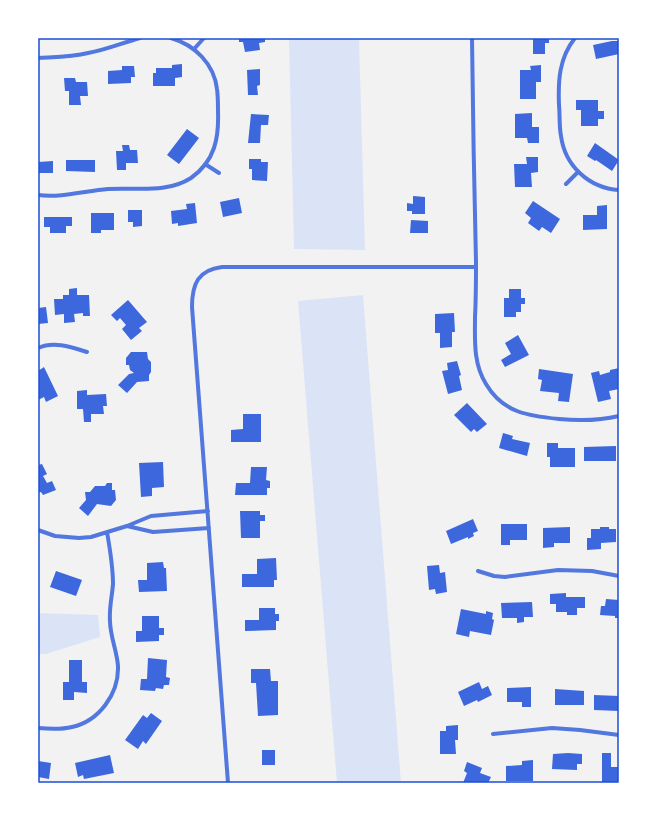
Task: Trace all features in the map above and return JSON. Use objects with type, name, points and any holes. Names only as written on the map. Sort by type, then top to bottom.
[{"type":"street","points":[[38,58],[78,55],[105,49],[140,38]]},
{"type":"street","points":[[38,195],[52,196],[108,189],[155,189],[173,186],[191,177],[205,164],[215,147],[217,138],[218,89],[211,70],[205,60],[194,49],[171,38]]},
{"type":"street","points":[[194,49],[204,38]]},
{"type":"street","points":[[472,38],[476,267],[475,350],[481,376],[487,386],[502,403],[514,410],[535,417],[596,421],[619,416]]},
{"type":"street","points":[[575,38],[564,56],[558,82],[560,136],[567,157],[578,172],[597,185],[612,190],[619,190]]},
{"type":"street","points":[[205,164],[219,173]]},
{"type":"street","points":[[566,184],[578,172]]},
{"type":"street","points":[[228,783],[192,297],[193,289],[201,276],[214,268],[222,267],[476,267]]},
{"type":"street","points":[[38,348],[58,344],[87,352]]},
{"type":"street","points":[[38,530],[54,536],[69,538],[91,537],[127,526],[151,516],[208,512]]},
{"type":"street","points":[[127,526],[153,532],[210,528]]},
{"type":"street","points":[[38,728],[58,729],[72,727],[86,722],[106,704],[115,686],[118,664],[110,624],[112,580],[107,532]]},
{"type":"street","points":[[478,571],[505,578],[574,569],[619,576]]},
{"type":"street","points":[[494,734],[552,728],[619,735]]},
{"type":"shaded area","points":[[289,38],[359,38],[365,250],[294,249]]},
{"type":"shaded area","points":[[363,295],[401,783],[337,783],[298,301]]},
{"type":"shaded area","points":[[38,613],[98,615],[100,637],[46,654],[38,654]]},
{"type":"building","points":[[239,38],[265,38],[265,42],[259,43],[260,50],[245,52],[243,42],[239,42]]},
{"type":"building","points":[[533,38],[549,38],[549,43],[545,43],[545,54],[533,54]]},
{"type":"building","points":[[619,41],[619,54],[596,59],[593,45]]},
{"type":"building","points":[[182,64],[182,77],[175,78],[175,86],[153,86],[153,73],[156,73],[156,68],[172,68],[172,65]]},
{"type":"building","points":[[541,65],[541,82],[536,82],[536,99],[520,99],[520,70],[531,70],[530,66]]},
{"type":"building","points":[[122,66],[134,66],[135,77],[131,77],[131,83],[108,84],[108,71],[122,70]]},
{"type":"building","points":[[260,69],[260,85],[257,86],[258,95],[248,95],[247,70]]},
{"type":"building","points":[[64,78],[75,78],[76,82],[87,82],[88,96],[80,96],[81,105],[69,105],[69,91],[65,91]]},
{"type":"building","points":[[576,100],[598,100],[598,111],[604,111],[604,119],[598,119],[598,126],[581,126],[581,110],[576,110]]},
{"type":"building","points":[[532,113],[532,127],[539,127],[539,143],[528,143],[527,138],[515,138],[515,114]]},
{"type":"building","points":[[251,114],[269,115],[268,125],[261,125],[260,143],[248,143]]},
{"type":"building","points":[[187,129],[199,138],[179,164],[167,155]]},
{"type":"building","points":[[595,143],[619,160],[612,171],[596,160],[595,161],[587,156]]},
{"type":"building","points":[[122,145],[129,145],[130,150],[137,150],[138,163],[126,163],[126,170],[117,170],[116,151],[123,151]]},
{"type":"building","points":[[526,157],[538,157],[538,172],[531,173],[532,187],[515,187],[514,164],[527,164]]},
{"type":"building","points":[[249,159],[261,159],[261,162],[268,162],[267,181],[252,180],[252,169],[249,169]]},
{"type":"building","points":[[66,160],[95,160],[95,172],[66,171]]},
{"type":"building","points":[[53,161],[53,173],[38,173],[38,162]]},
{"type":"building","points":[[413,196],[425,197],[425,214],[412,214],[412,211],[407,211],[407,203],[413,204]]},
{"type":"building","points":[[239,198],[242,213],[223,217],[220,202]]},
{"type":"building","points":[[533,201],[560,219],[551,233],[542,227],[539,231],[528,223],[531,218],[525,213]]},
{"type":"building","points":[[195,203],[197,223],[178,226],[178,223],[172,224],[171,211],[187,209],[186,204]]},
{"type":"building","points":[[607,205],[607,229],[583,230],[583,215],[597,215],[597,206]]},
{"type":"building","points":[[128,210],[142,210],[142,226],[133,227],[133,222],[128,222]]},
{"type":"building","points":[[91,213],[114,213],[114,230],[101,230],[101,233],[91,233]]},
{"type":"building","points":[[44,217],[72,217],[72,226],[66,226],[66,233],[50,233],[50,227],[44,227]]},
{"type":"building","points":[[411,220],[428,221],[428,233],[410,233]]},
{"type":"building","points":[[77,288],[77,295],[89,295],[90,316],[83,316],[83,313],[74,314],[75,322],[64,323],[64,314],[55,315],[54,299],[63,299],[63,295],[69,295],[69,289]]},
{"type":"building","points":[[509,289],[521,289],[521,298],[525,298],[525,304],[521,304],[521,312],[516,312],[516,317],[504,317],[504,298],[509,298]]},
{"type":"building","points":[[128,300],[147,322],[139,328],[142,331],[131,340],[122,329],[126,325],[120,318],[117,321],[111,315]]},
{"type":"building","points":[[46,307],[48,323],[38,324],[38,308]]},
{"type":"building","points":[[454,313],[455,332],[452,332],[452,347],[440,348],[440,333],[435,333],[435,314]]},
{"type":"building","points":[[518,335],[529,355],[505,367],[501,360],[511,354],[505,343]]},
{"type":"building","points":[[131,352],[147,352],[148,359],[151,362],[151,372],[149,375],[149,381],[137,382],[127,393],[118,385],[129,374],[134,373],[130,370],[129,365],[126,365],[126,358]]},
{"type":"building","points":[[457,361],[461,375],[459,376],[462,390],[448,394],[442,371],[448,370],[447,363]]},
{"type":"building","points":[[44,367],[58,396],[46,402],[44,397],[38,400],[38,371]]},
{"type":"building","points":[[619,368],[619,389],[609,391],[611,399],[598,402],[591,373],[599,371],[600,375],[610,372],[610,370]]},
{"type":"building","points":[[539,369],[573,374],[569,402],[558,401],[559,393],[540,391],[542,380],[538,379]]},
{"type":"building","points":[[87,390],[87,395],[106,394],[107,406],[103,406],[104,414],[91,414],[91,422],[84,422],[83,409],[77,409],[77,391]]},
{"type":"building","points":[[467,403],[487,424],[477,432],[474,429],[471,432],[454,415]]},
{"type":"building","points":[[243,414],[261,414],[261,442],[231,442],[231,430],[243,429]]},
{"type":"building","points":[[503,433],[513,436],[512,439],[530,443],[527,456],[499,448]]},
{"type":"building","points":[[547,443],[558,443],[558,448],[575,448],[575,467],[550,467],[550,457],[547,457]]},
{"type":"building","points":[[616,446],[616,461],[584,461],[584,447]]},
{"type":"building","points":[[163,462],[164,487],[152,488],[152,496],[141,497],[139,463]]},
{"type":"building","points":[[42,464],[47,474],[43,476],[47,483],[52,481],[56,490],[43,495],[41,492],[38,493],[38,465]]},
{"type":"building","points":[[251,467],[267,467],[266,480],[270,481],[270,488],[267,488],[267,495],[235,495],[236,483],[250,483]]},
{"type":"building","points":[[107,483],[112,483],[112,490],[115,490],[116,500],[111,506],[97,504],[88,516],[79,508],[86,500],[85,492],[90,492],[95,486],[105,486]]},
{"type":"building","points":[[240,511],[260,511],[260,515],[265,515],[265,521],[260,521],[260,538],[241,538]]},
{"type":"building","points":[[473,519],[478,531],[473,533],[474,536],[451,544],[446,531]]},
{"type":"building","points":[[501,524],[527,524],[527,540],[510,540],[510,545],[501,545]]},
{"type":"building","points":[[570,527],[570,543],[554,543],[554,547],[543,548],[543,528]]},
{"type":"building","points":[[600,527],[616,529],[616,542],[601,543],[601,549],[587,550],[587,538],[591,538],[591,529],[600,529]]},
{"type":"building","points":[[276,558],[277,580],[274,580],[274,587],[242,587],[242,574],[257,574],[257,559]]},
{"type":"building","points":[[163,562],[164,568],[166,568],[167,591],[139,592],[138,580],[147,580],[147,563]]},
{"type":"building","points":[[439,565],[440,573],[445,572],[447,592],[436,594],[435,589],[429,590],[427,566]]},
{"type":"building","points":[[56,571],[82,580],[76,596],[50,587]]},
{"type":"building","points":[[566,593],[566,597],[585,597],[585,608],[577,608],[577,615],[567,615],[567,612],[556,612],[556,604],[550,604],[550,594]]},
{"type":"building","points":[[606,599],[619,600],[619,618],[615,618],[615,616],[600,615],[601,606],[605,606]]},
{"type":"building","points":[[532,602],[533,617],[524,617],[524,622],[517,623],[517,618],[502,618],[501,603]]},
{"type":"building","points":[[259,608],[275,608],[275,614],[279,614],[279,621],[276,621],[276,630],[245,631],[245,620],[259,620]]},
{"type":"building","points":[[461,609],[486,614],[486,611],[493,613],[492,619],[494,620],[491,635],[470,631],[469,637],[456,634]]},
{"type":"building","points":[[142,616],[159,616],[159,628],[164,628],[164,635],[159,635],[159,641],[136,642],[136,631],[142,631]]},
{"type":"building","points":[[148,658],[167,660],[166,677],[170,678],[169,685],[164,685],[163,689],[156,688],[155,691],[140,690],[141,679],[147,679]]},
{"type":"building","points":[[69,660],[82,660],[82,682],[87,682],[87,693],[74,692],[74,700],[63,700],[63,682],[69,682]]},
{"type":"building","points":[[251,669],[270,669],[271,681],[278,681],[278,715],[258,716],[256,683],[251,683]]},
{"type":"building","points":[[479,682],[482,689],[488,686],[492,695],[478,702],[477,700],[464,706],[458,692]]},
{"type":"building","points":[[531,687],[531,707],[522,707],[522,702],[507,702],[507,688]]},
{"type":"building","points":[[555,689],[584,691],[584,705],[555,705]]},
{"type":"building","points":[[594,695],[619,696],[619,711],[594,710]]},
{"type":"building","points":[[151,713],[162,721],[146,744],[143,741],[138,749],[125,740],[143,715],[147,718]]},
{"type":"building","points":[[458,725],[458,740],[455,740],[456,754],[440,754],[440,731],[446,731],[446,726]]},
{"type":"building","points":[[262,750],[275,750],[275,765],[262,765]]},
{"type":"building","points":[[602,753],[611,753],[611,767],[619,767],[619,782],[602,783]]},
{"type":"building","points":[[553,754],[582,754],[582,764],[577,764],[577,770],[552,769]]},
{"type":"building","points":[[110,755],[114,773],[84,779],[83,775],[78,777],[75,763]]},
{"type":"building","points":[[533,760],[533,781],[506,781],[506,766],[522,765],[522,761]]},
{"type":"building","points":[[38,761],[51,763],[49,779],[38,777]]},
{"type":"building","points":[[467,762],[482,768],[480,773],[491,777],[488,783],[463,783],[467,773],[464,771]]}]
